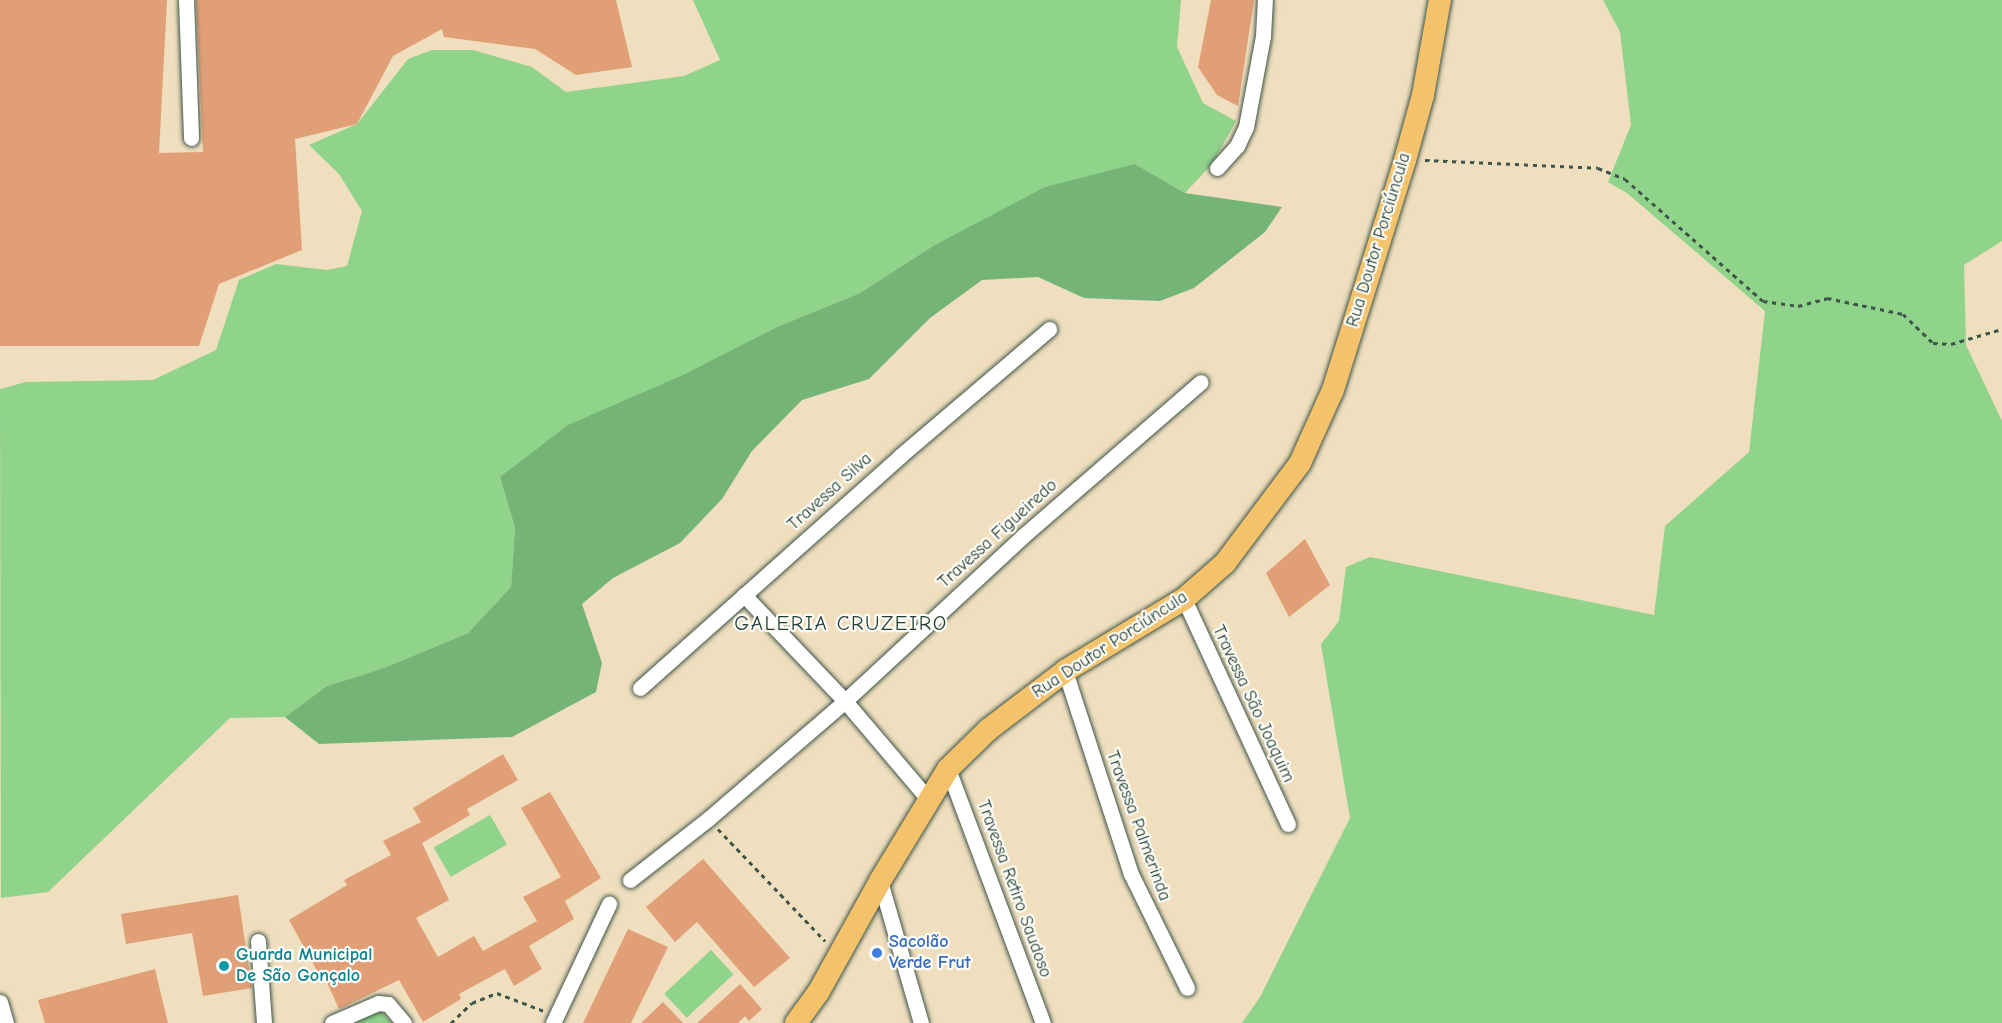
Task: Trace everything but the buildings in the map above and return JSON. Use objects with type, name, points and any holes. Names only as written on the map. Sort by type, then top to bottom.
[{"type":"main road","name":"Rua Doutor Porciúncula","points":[[796,1023],[948,769],[990,729],[1065,671],[1184,599],[1226,563],[1300,463],[1334,390],[1405,159],[1423,95],[1440,0]]},
{"type":"street","points":[[186,0],[191,138]]},
{"type":"street","points":[[1217,168],[1237,146],[1246,127],[1263,36],[1265,0]]},
{"type":"street","name":"Travessa Silva","points":[[640,688],[1049,329]]},
{"type":"street","name":"Travessa Figueiredo","points":[[630,880],[708,819],[845,701],[1023,536],[1201,382]]},
{"type":"street","points":[[744,595],[845,701],[928,799]]},
{"type":"street","name":"Travessa São Joaquim","points":[[1184,599],[1288,824]]},
{"type":"street","name":"Travessa Palmerinda","points":[[1065,671],[1131,874],[1188,988]]},
{"type":"street","name":"Travessa Retiro Saudoso","points":[[948,769],[1043,1023]]},
{"type":"street","points":[[880,881],[921,1023]]},
{"type":"street","points":[[554,1019],[609,904]]},
{"type":"street","points":[[258,941],[264,1023]]},
{"type":"street","points":[[0,1002],[6,1023]]},
{"type":"street","points":[[332,1023],[378,1003],[388,1004],[404,1023]]},
{"type":"path","points":[[1405,159],[1598,168],[1633,185],[1763,301],[1798,306],[1827,298],[1903,314],[1934,343],[1951,344],[2002,329]]},
{"type":"path","points":[[708,819],[796,906],[838,956]]},
{"type":"path","points":[[451,1023],[472,1003],[497,993],[554,1019]]},
{"type":"green space","points":[[693,0],[1181,0],[1177,47],[1203,103],[1236,121],[1212,164],[1185,193],[1135,164],[933,246],[860,293],[777,327],[500,477],[515,528],[511,587],[468,633],[384,668],[327,686],[285,717],[230,718],[48,892],[1,898],[0,389],[26,382],[153,380],[216,350],[239,280],[276,264],[327,270],[347,266],[362,211],[339,174],[309,145],[357,124],[408,59],[432,50],[473,50],[532,67],[566,92],[684,76],[720,60]]},
{"type":"green space","points":[[1603,0],[2002,0],[2002,241],[1964,265],[1966,345],[2002,421],[2002,1023],[1242,1023],[1260,997],[1350,818],[1321,644],[1339,621],[1346,567],[1370,557],[1654,615],[1665,526],[1749,452],[1765,311],[1627,193],[1608,182],[1631,125],[1620,32]]},
{"type":"green space","points":[[1135,164],[1185,193],[1282,207],[1265,232],[1194,288],[1160,301],[1084,298],[1038,277],[982,280],[930,318],[869,379],[802,400],[752,451],[722,499],[680,543],[613,578],[582,604],[602,663],[596,692],[512,737],[319,744],[285,717],[327,686],[384,668],[468,633],[511,587],[515,528],[500,477],[568,425],[683,375],[777,327],[860,293],[933,246],[1045,187]]},
{"type":"green space","points":[[490,815],[507,844],[451,877],[434,848]]},
{"type":"green space","points":[[711,950],[734,974],[687,1018],[664,994]]},
{"type":"green space","points":[[379,1010],[392,1023],[356,1023]]},
{"type":"place","name":"Sacolão Verde Frut","points":[[877,953]]},
{"type":"place","name":"Guarda Municipal De São Gonçalo","points":[[224,966]]},
{"type":"district","name":"GALERIA CRUZEIRO","points":[[841,623]]}]
